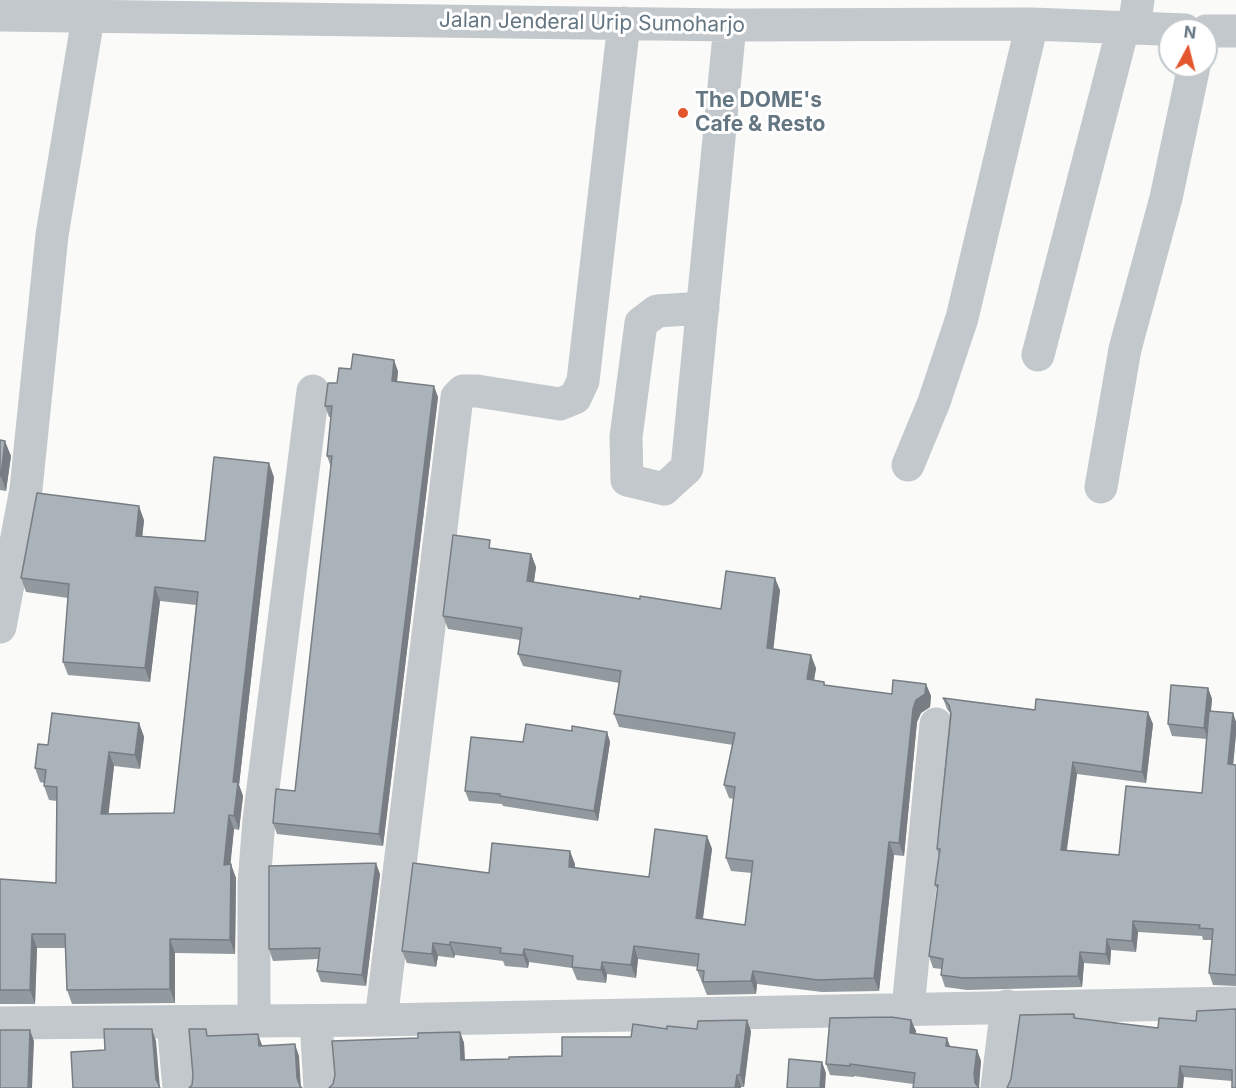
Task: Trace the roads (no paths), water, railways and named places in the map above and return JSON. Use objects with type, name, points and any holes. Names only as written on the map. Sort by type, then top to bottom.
[{"type":"street","name":"Jalan Jenderal Urip Sumoharjo","points":[[0,15],[89,8],[624,23],[749,16],[936,12],[1032,24],[1132,19],[1158,24]]},
{"type":"street","points":[[0,627],[26,489],[52,235],[89,8]]},
{"type":"street","points":[[703,308],[657,311],[641,323],[626,437],[627,480],[664,489],[687,468],[703,308],[749,16]]},
{"type":"street","points":[[1038,355],[1132,19]]},
{"type":"street","points":[[381,1020],[457,397],[464,391],[477,391],[560,404],[575,398],[583,381],[624,23]]},
{"type":"street","points":[[908,465],[934,402],[962,318],[1032,24]]},
{"type":"street","points":[[1218,31],[1236,31]]},
{"type":"street","points":[[1101,488],[1125,349],[1166,198],[1191,78]]},
{"type":"street","points":[[254,1022],[254,884],[259,820],[313,391]]},
{"type":"street","points":[[908,1008],[936,724]]},
{"type":"street","points":[[0,1023],[254,1022],[1007,1006],[1236,1004]]},
{"type":"street","points":[[997,1088],[1007,1006]]},
{"type":"street","points":[[316,1021],[320,1088]]},
{"type":"street","points":[[173,1022],[179,1088]]},
{"type":"place","name":"The DOME's Cafe & Resto","points":[[683,113]]}]
